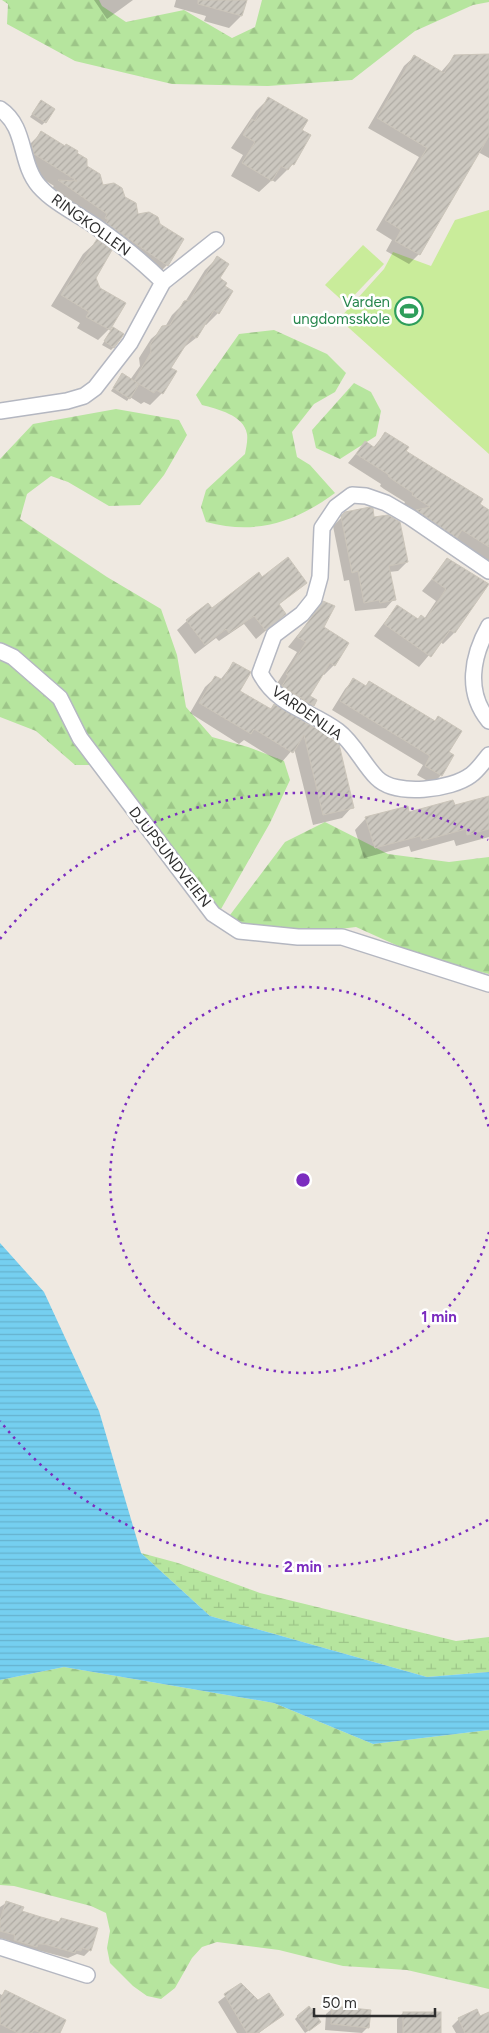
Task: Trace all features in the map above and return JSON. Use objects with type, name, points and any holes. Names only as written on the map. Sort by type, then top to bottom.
[{"type":"street","name":"RINGKOLLEN","points":[[0,109],[16,126],[29,167],[38,185],[51,197],[96,227],[145,264],[163,282]]},
{"type":"street","points":[[0,411],[67,402],[84,396],[95,388],[130,343],[163,282],[216,240]]},
{"type":"street","name":"VARDENLIA","points":[[489,571],[394,508],[366,496],[352,495],[336,507],[322,528],[320,577],[314,599],[302,614],[274,635],[260,673],[278,697],[339,732],[378,780],[394,787],[407,791],[452,784],[472,775],[489,755]]},
{"type":"street","points":[[489,626],[472,674],[474,690],[480,710],[489,721]]},
{"type":"street","name":"DJUPSUNDVEIEN","points":[[0,651],[12,657],[60,698],[80,738],[213,914],[239,931],[298,937],[342,937],[489,984]]},
{"type":"street","points":[[0,1947],[87,1975]]},
{"type":"green space","points":[[2,0],[99,0],[102,6],[126,22],[184,10],[232,38],[255,27],[262,0],[489,0],[489,2],[473,5],[415,31],[352,80],[268,86],[172,84],[75,61],[7,24],[8,4]]},
{"type":"green space","points":[[489,210],[489,454],[339,319],[384,269],[393,252],[431,266],[455,220]]},
{"type":"green space","points":[[363,245],[384,264],[346,304],[325,285]]},
{"type":"green space","points":[[274,330],[327,354],[346,373],[335,392],[314,404],[292,432],[297,457],[310,465],[335,493],[305,512],[274,524],[241,527],[206,522],[201,507],[206,490],[245,454],[247,434],[241,422],[229,414],[202,405],[196,395],[239,334]]},
{"type":"green space","points":[[354,383],[371,392],[381,411],[376,436],[340,459],[316,448],[312,430]]},
{"type":"green space","points":[[116,409],[179,420],[187,435],[164,475],[140,505],[109,506],[68,482],[51,476],[27,494],[20,519],[107,577],[161,609],[177,655],[186,707],[212,737],[248,747],[284,761],[290,780],[270,823],[221,909],[212,907],[67,714],[62,722],[93,765],[75,765],[36,731],[0,717],[0,459],[33,424]]},
{"type":"green space","points":[[325,822],[388,854],[449,862],[489,857],[489,974],[427,959],[356,927],[291,935],[261,936],[230,915],[285,842]]},
{"type":"green space","points":[[141,1553],[178,1563],[260,1593],[456,1641],[489,1637],[489,1672],[427,1677],[210,1616]]},
{"type":"green space","points":[[64,1667],[274,1703],[373,1744],[489,1730],[489,1989],[407,1970],[343,1966],[279,1950],[217,1942],[202,1947],[192,1958],[175,1988],[161,1999],[147,1996],[133,1986],[110,1963],[107,1948],[110,1931],[106,1913],[91,1906],[14,1886],[0,1885],[0,1680]]},
{"type":"water","points":[[0,1243],[44,1292],[99,1411],[141,1553],[210,1616],[427,1677],[489,1672],[489,1730],[373,1744],[274,1703],[64,1667],[0,1680]]},
{"type":"building","points":[[198,0],[247,0],[242,16],[198,4]]},
{"type":"building","points":[[489,54],[489,136],[420,255],[395,241],[401,230],[385,220],[427,148],[377,118],[414,55],[444,73],[454,55]]},
{"type":"building","points":[[268,97],[308,120],[302,130],[311,135],[294,165],[292,164],[288,170],[281,166],[272,181],[242,163],[255,142],[243,135],[252,119],[255,121]]},
{"type":"building","points":[[41,100],[55,109],[46,123],[32,114]]},
{"type":"building","points":[[41,131],[65,146],[66,144],[78,151],[77,153],[87,159],[87,166],[100,174],[103,185],[114,183],[122,188],[125,197],[136,203],[138,214],[149,212],[158,217],[160,224],[184,239],[168,266],[106,223],[108,220],[105,218],[107,214],[58,180],[77,181],[34,154],[32,146]]},
{"type":"building","points":[[97,239],[112,250],[96,278],[100,288],[126,303],[110,330],[86,317],[89,312],[61,295]]},
{"type":"building","points":[[217,256],[229,264],[220,278],[227,283],[225,286],[233,291],[219,314],[214,310],[197,338],[192,335],[171,368],[177,371],[163,394],[156,390],[154,393],[134,381],[151,352],[150,345],[162,326],[170,325],[184,301],[190,300]]},
{"type":"building","points":[[113,327],[124,334],[114,348],[104,341]]},
{"type":"building","points":[[122,373],[139,384],[130,399],[113,388]]},
{"type":"building","points":[[385,432],[409,447],[406,451],[483,499],[480,504],[489,510],[489,547],[462,530],[457,538],[416,510],[430,507],[412,495],[413,493],[393,480],[389,475],[356,454],[365,441],[375,448]]},
{"type":"building","points":[[373,508],[374,517],[388,515],[400,522],[408,562],[389,566],[396,600],[380,603],[379,600],[364,603],[358,571],[352,573],[341,516],[345,512]]},
{"type":"building","points":[[288,557],[307,583],[279,604],[286,614],[266,631],[254,616],[229,633],[226,629],[205,645],[186,620],[208,603],[212,608],[259,572],[262,577]]},
{"type":"building","points":[[447,558],[489,584],[455,633],[450,630],[431,657],[384,624],[397,605],[418,619],[421,615],[426,619],[446,589],[432,579]]},
{"type":"building","points":[[323,601],[335,606],[324,627],[349,643],[335,666],[330,663],[310,696],[317,700],[314,706],[282,686],[288,676],[286,674],[306,642],[297,637]]},
{"type":"building","points":[[233,662],[251,672],[240,691],[271,709],[274,704],[339,744],[354,808],[323,815],[304,735],[293,753],[254,729],[251,734],[199,703],[215,676],[223,680]]},
{"type":"building","points":[[353,678],[366,686],[369,681],[435,721],[438,716],[462,731],[449,752],[454,755],[442,776],[425,766],[430,756],[340,701]]},
{"type":"building","points":[[489,796],[489,829],[467,835],[466,829],[422,841],[420,836],[375,848],[365,817],[408,806],[409,812],[453,800],[455,805]]},
{"type":"building","points":[[6,1901],[24,1907],[22,1911],[41,1917],[59,1922],[61,1918],[98,1928],[91,1951],[82,1948],[81,1951],[76,1950],[75,1953],[44,1944],[38,1944],[37,1947],[14,1940],[15,1935],[0,1931],[0,1920]]},
{"type":"building","points":[[241,1983],[258,2000],[269,1993],[284,2015],[258,2033],[247,2033],[224,1994]]},
{"type":"building","points":[[5,1990],[66,2020],[60,2033],[41,2033],[34,2030],[32,2033],[18,2033],[0,2024],[0,2000]]},
{"type":"building","points":[[309,2006],[321,2022],[309,2031],[297,2016]]},
{"type":"building","points":[[332,2006],[371,2010],[369,2028],[331,2024]]},
{"type":"building","points":[[477,2009],[480,2016],[489,2012],[489,2033],[465,2033],[458,2018]]},
{"type":"building","points":[[403,2012],[441,2012],[441,2033],[403,2033]]},
{"type":"place","name":"Varden ungdomsskole","points":[[409,311]]}]
